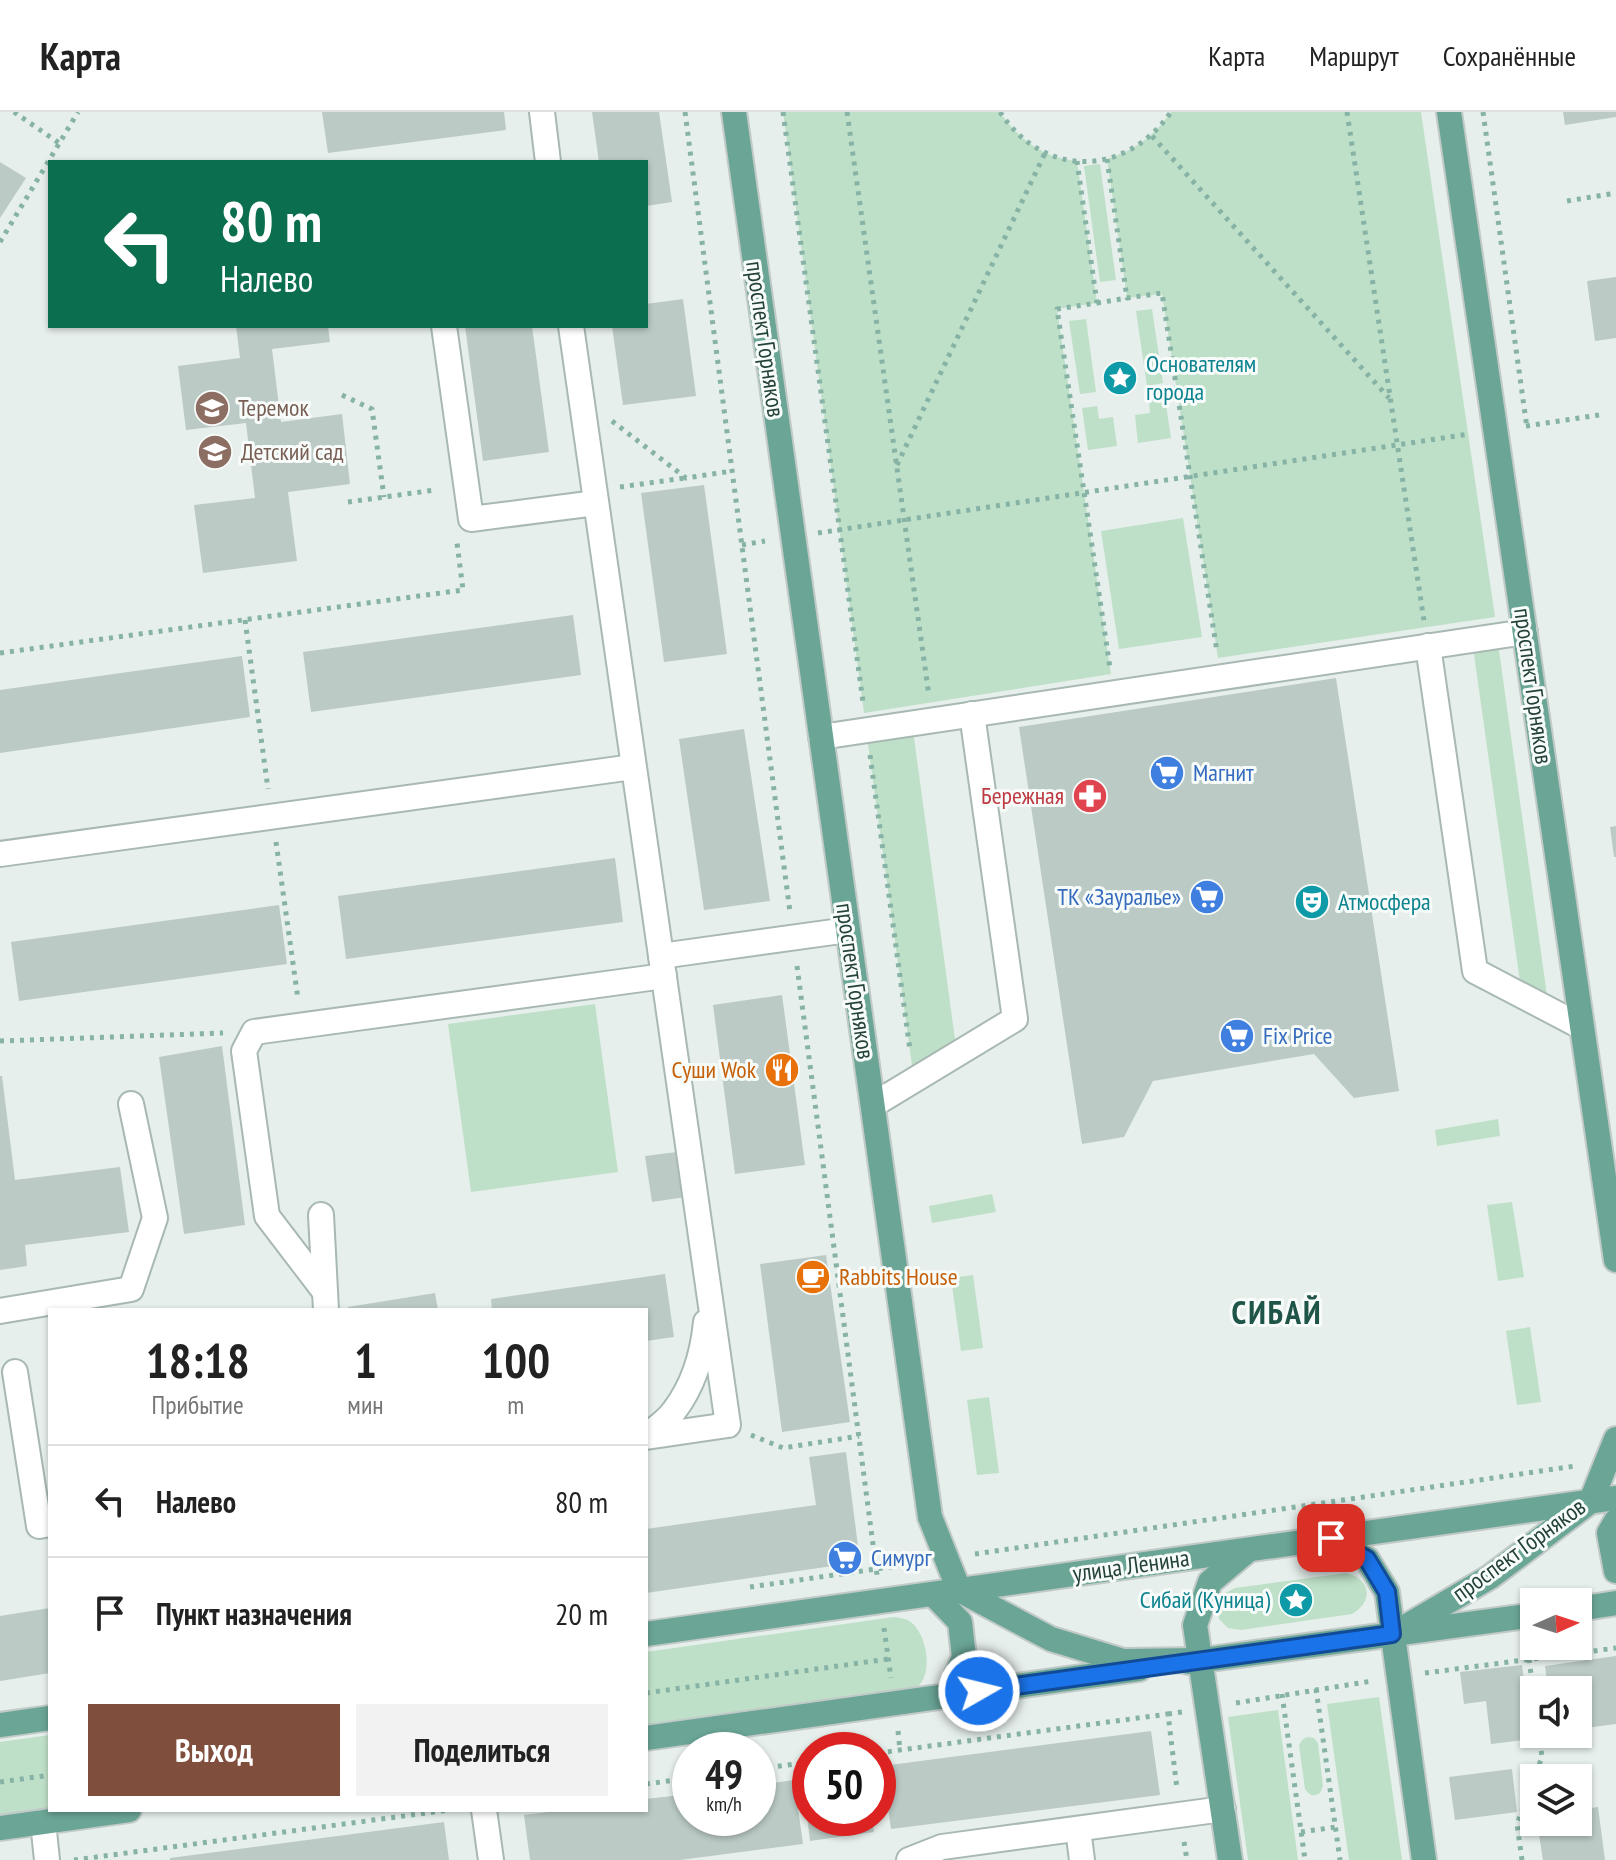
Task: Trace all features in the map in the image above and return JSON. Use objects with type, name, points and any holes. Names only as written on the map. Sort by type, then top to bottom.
[{"type":"main road","name":"проспект Горняков","points":[[734,112],[930,1517],[959,1590]]},
{"type":"main road","name":"проспект Горняков","points":[[1449,112],[1616,1260]]},
{"type":"main road","name":"проспект Горняков","points":[[1392,1634],[1490,1577],[1591,1501],[1611,1450]]},
{"type":"main road","name":"улица Ленина","points":[[648,1634],[1616,1498]]},
{"type":"main road","points":[[1616,1521],[1609,1533],[1616,1571]]},
{"type":"main road","points":[[1331,1538],[1367,1559],[1387,1592],[1424,1860]]},
{"type":"main road","points":[[1230,1860],[1195,1625],[1210,1582],[1249,1549]]},
{"type":"main road","points":[[959,1590],[1051,1639],[1123,1661],[1200,1660]]},
{"type":"main road","points":[[933,1594],[960,1622],[964,1657],[948,1696]]},
{"type":"main road","points":[[1592,1607],[1616,1603]]},
{"type":"main road","points":[[648,1738],[1520,1617]]},
{"type":"main road","points":[[0,1725],[48,1718]]},
{"type":"main road","points":[[0,1828],[115,1812]]},
{"type":"lane","points":[[542,112],[548,160]]},
{"type":"lane","points":[[444,328],[471,519],[595,496]]},
{"type":"lane","points":[[571,328],[728,1425],[648,1437]]},
{"type":"lane","points":[[821,737],[1426,636],[1525,632]]},
{"type":"lane","points":[[1426,636],[1475,971],[1582,1027]]},
{"type":"lane","points":[[873,1105],[1015,1019],[972,714]]},
{"type":"lane","points":[[0,854],[633,767]]},
{"type":"lane","points":[[326,1301],[267,1216],[244,1051],[254,1032],[662,966],[848,930]]},
{"type":"lane","points":[[0,1311],[131,1289],[155,1218],[131,1104]]},
{"type":"lane","points":[[321,1215],[326,1301]]},
{"type":"lane","points":[[648,1435],[673,1413],[691,1381],[704,1342],[710,1295]]},
{"type":"lane","points":[[15,1372],[39,1526],[48,1524]]},
{"type":"lane","points":[[909,1860],[942,1847],[1223,1809]]},
{"type":"lane","points":[[484,1812],[491,1860]]},
{"type":"lane","points":[[43,1822],[47,1860]]},
{"type":"lane","points":[[1078,1829],[1082,1860]]},
{"type":"path","points":[[14,112],[59,143]]},
{"type":"path","points":[[49,160],[78,112]]},
{"type":"path","points":[[783,112],[914,1080]]},
{"type":"path","points":[[847,112],[930,704]]},
{"type":"path","points":[[1000,112],[1019,137],[1045,153],[1077,161],[1107,159],[1128,152],[1152,136],[1171,112]]},
{"type":"path","points":[[1347,112],[1426,636]]},
{"type":"path","points":[[1152,136],[1389,399]]},
{"type":"path","points":[[897,466],[1045,153]]},
{"type":"path","points":[[1107,159],[1127,298]]},
{"type":"path","points":[[0,242],[48,161]]},
{"type":"path","points":[[1077,161],[1097,303]]},
{"type":"path","points":[[1567,201],[1616,193]]},
{"type":"path","points":[[1111,674],[1057,309],[1127,298],[1162,293],[1218,658]]},
{"type":"path","points":[[342,395],[372,409],[384,497]]},
{"type":"path","points":[[581,398],[686,478]]},
{"type":"path","points":[[1527,425],[1599,415]]},
{"type":"path","points":[[839,530],[1468,435]]},
{"type":"path","points":[[595,496],[732,471]]},
{"type":"path","points":[[348,502],[435,490]]},
{"type":"path","points":[[0,653],[463,590],[456,535],[471,519]]},
{"type":"path","points":[[0,1041],[254,1032]]},
{"type":"path","points":[[728,1425],[783,1448],[859,1436]]},
{"type":"path","points":[[738,1589],[1611,1450]]},
{"type":"path","points":[[1592,1651],[1616,1648]]},
{"type":"path","points":[[648,1693],[888,1659]]},
{"type":"path","points":[[896,1751],[1168,1714],[1282,1694],[1522,1660]]},
{"type":"path","points":[[1316,1689],[1340,1860]]},
{"type":"path","points":[[1282,1694],[1305,1860]]},
{"type":"path","points":[[1168,1714],[1187,1860]]},
{"type":"path","points":[[1522,1860],[1517,1824],[1542,1757],[1541,1748]]},
{"type":"path","points":[[0,1782],[48,1775]]},
{"type":"path","points":[[648,1784],[672,1780]]},
{"type":"path","points":[[73,1860],[434,1812]]},
{"type":"path","points":[[1301,1832],[1336,1827]]},
{"type":"green space","points":[[783,112],[1000,112],[1015,131],[1033,146],[1054,156],[1077,161],[1097,303],[1057,309],[1111,674],[864,713]]},
{"type":"green space","points":[[1171,112],[1421,112],[1495,617],[1218,658],[1162,294],[1127,298],[1107,159],[1143,141]]},
{"type":"green space","points":[[1100,164],[1116,280],[1100,282],[1084,166]]},
{"type":"green space","points":[[1152,309],[1163,383],[1147,386],[1136,311]]},
{"type":"green space","points":[[1086,319],[1096,392],[1080,394],[1069,321]]},
{"type":"green space","points":[[1165,398],[1171,438],[1138,443],[1135,415],[1150,413],[1149,401]]},
{"type":"green space","points":[[1097,406],[1099,419],[1113,417],[1117,446],[1088,450],[1082,408]]},
{"type":"green space","points":[[1183,518],[1202,637],[1119,649],[1101,531]]},
{"type":"green space","points":[[1497,636],[1549,1010],[1522,996],[1472,640]]},
{"type":"green space","points":[[912,723],[957,1054],[914,1080],[866,730]]},
{"type":"green space","points":[[595,1004],[618,1172],[471,1192],[448,1024]]},
{"type":"green space","points":[[1498,1119],[1500,1136],[1437,1146],[1435,1130]]},
{"type":"green space","points":[[992,1194],[996,1212],[932,1223],[929,1206]]},
{"type":"green space","points":[[1512,1202],[1524,1277],[1498,1281],[1487,1205]]},
{"type":"green space","points":[[973,1275],[983,1348],[961,1351],[951,1278]]},
{"type":"green space","points":[[1530,1327],[1541,1402],[1517,1405],[1506,1331]]},
{"type":"green space","points":[[989,1397],[999,1473],[977,1475],[967,1400]]},
{"type":"green space","points":[[1346,1573],[1361,1580],[1367,1591],[1364,1603],[1352,1614],[1241,1630],[1228,1628],[1219,1619],[1217,1606],[1223,1594],[1235,1588]]},
{"type":"green space","points":[[894,1617],[906,1620],[917,1628],[927,1661],[919,1685],[905,1693],[648,1729],[648,1652]]},
{"type":"green space","points":[[1379,1697],[1402,1860],[1349,1860],[1327,1704]]},
{"type":"green space","points":[[1278,1710],[1298,1860],[1248,1860],[1228,1717]]},
{"type":"green space","points":[[48,1735],[48,1810],[0,1818],[0,1742]]},
{"type":"green space","points":[[1307,1737],[1314,1738],[1318,1743],[1323,1786],[1320,1793],[1313,1795],[1305,1789],[1299,1745]]},
{"type":"building","points":[[322,112],[504,112],[506,130],[328,153]]},
{"type":"building","points":[[592,112],[659,112],[672,202],[648,206],[648,160],[599,160]]},
{"type":"building","points":[[1563,112],[1616,112],[1616,117],[1565,125]]},
{"type":"building","points":[[0,162],[26,178],[0,218]]},
{"type":"building","points":[[1616,277],[1616,338],[1595,341],[1587,281]]},
{"type":"building","points":[[683,299],[696,396],[623,405],[612,328],[648,328],[648,304]]},
{"type":"building","name":"Теремок","points":[[236,328],[328,328],[330,342],[272,349],[281,422],[342,414],[350,484],[288,492],[297,561],[203,573],[194,505],[255,498],[246,423],[186,430],[178,366],[240,358]]},
{"type":"building","points":[[465,328],[532,328],[549,452],[483,461]]},
{"type":"building","points":[[704,485],[727,654],[664,662],[641,493]]},
{"type":"building","points":[[573,615],[581,675],[311,712],[303,652]]},
{"type":"building","points":[[242,656],[250,717],[0,753],[0,690]]},
{"type":"building","name":"ТК «Зауралье»","points":[[1336,678],[1399,1091],[1354,1098],[1314,1054],[1308,1055],[1153,1081],[1124,1137],[1082,1144],[1019,727]]},
{"type":"building","points":[[744,729],[770,901],[704,910],[679,739]]},
{"type":"building","points":[[1616,826],[1616,857],[1614,857],[1610,827]]},
{"type":"building","points":[[615,858],[623,922],[346,959],[338,896]]},
{"type":"building","points":[[279,905],[287,964],[19,1001],[11,942]]},
{"type":"building","points":[[782,995],[805,1165],[735,1174],[713,1005]]},
{"type":"building","points":[[222,1046],[245,1225],[184,1234],[159,1057]]},
{"type":"building","points":[[0,1076],[15,1180],[120,1167],[129,1232],[25,1245],[27,1266],[0,1270]]},
{"type":"building","points":[[685,1151],[692,1196],[652,1202],[645,1156]]},
{"type":"building","points":[[826,1255],[850,1422],[782,1432],[760,1264]]},
{"type":"building","points":[[665,1274],[674,1337],[648,1341],[648,1308],[492,1308],[491,1299]]},
{"type":"building","points":[[435,1293],[438,1308],[348,1308]]},
{"type":"building","points":[[846,1452],[860,1562],[648,1593],[648,1529],[816,1505],[809,1457]]},
{"type":"building","points":[[48,1608],[48,1673],[0,1681],[0,1616]]},
{"type":"building","points":[[1616,1656],[1616,1724],[1592,1727],[1592,1676],[1546,1676],[1545,1666]]},
{"type":"building","points":[[1522,1665],[1520,1740],[1491,1744],[1486,1701],[1464,1704],[1460,1672]]},
{"type":"building","points":[[1151,1731],[1160,1795],[896,1828],[896,1764]]},
{"type":"building","points":[[1512,1769],[1517,1812],[1455,1820],[1449,1777]]},
{"type":"building","points":[[792,1780],[792,1836],[802,1836],[803,1844],[680,1860],[530,1860],[524,1815],[549,1812],[648,1812],[648,1799],[672,1796],[672,1836],[776,1836],[776,1782]]},
{"type":"building","points":[[1598,1807],[1605,1860],[1543,1860],[1539,1836],[1592,1836],[1592,1808]]},
{"type":"building","points":[[444,1822],[449,1860],[170,1860],[170,1858]]},
{"type":"building","points":[[809,1836],[846,1836],[810,1841]]},
{"type":"place","name":"Основателям города","points":[[1120,378]]},
{"type":"place","name":"Теремок","points":[[212,408]]},
{"type":"place","name":"Детский сад","points":[[215,452]]},
{"type":"place","name":"Магнит","points":[[1167,773]]},
{"type":"place","name":"Бережная","points":[[1090,796]]},
{"type":"place","name":"ТК «Зауралье»","points":[[1207,897]]},
{"type":"place","name":"Атмосфера","points":[[1312,902]]},
{"type":"place","name":"Fix Price","points":[[1237,1036]]},
{"type":"place","name":"Суши Wok","points":[[782,1070]]},
{"type":"place","name":"Rabbits House","points":[[813,1277]]},
{"type":"place","name":"Симург","points":[[845,1558]]},
{"type":"place","name":"Сибай (Куница)","points":[[1296,1600]]},
{"type":"district","name":"СИБАЙ","points":[[1277,1313]]},
{"type":"route","points":[[979,1691],[1392,1634],[1387,1592],[1367,1559],[1331,1538]]}]
